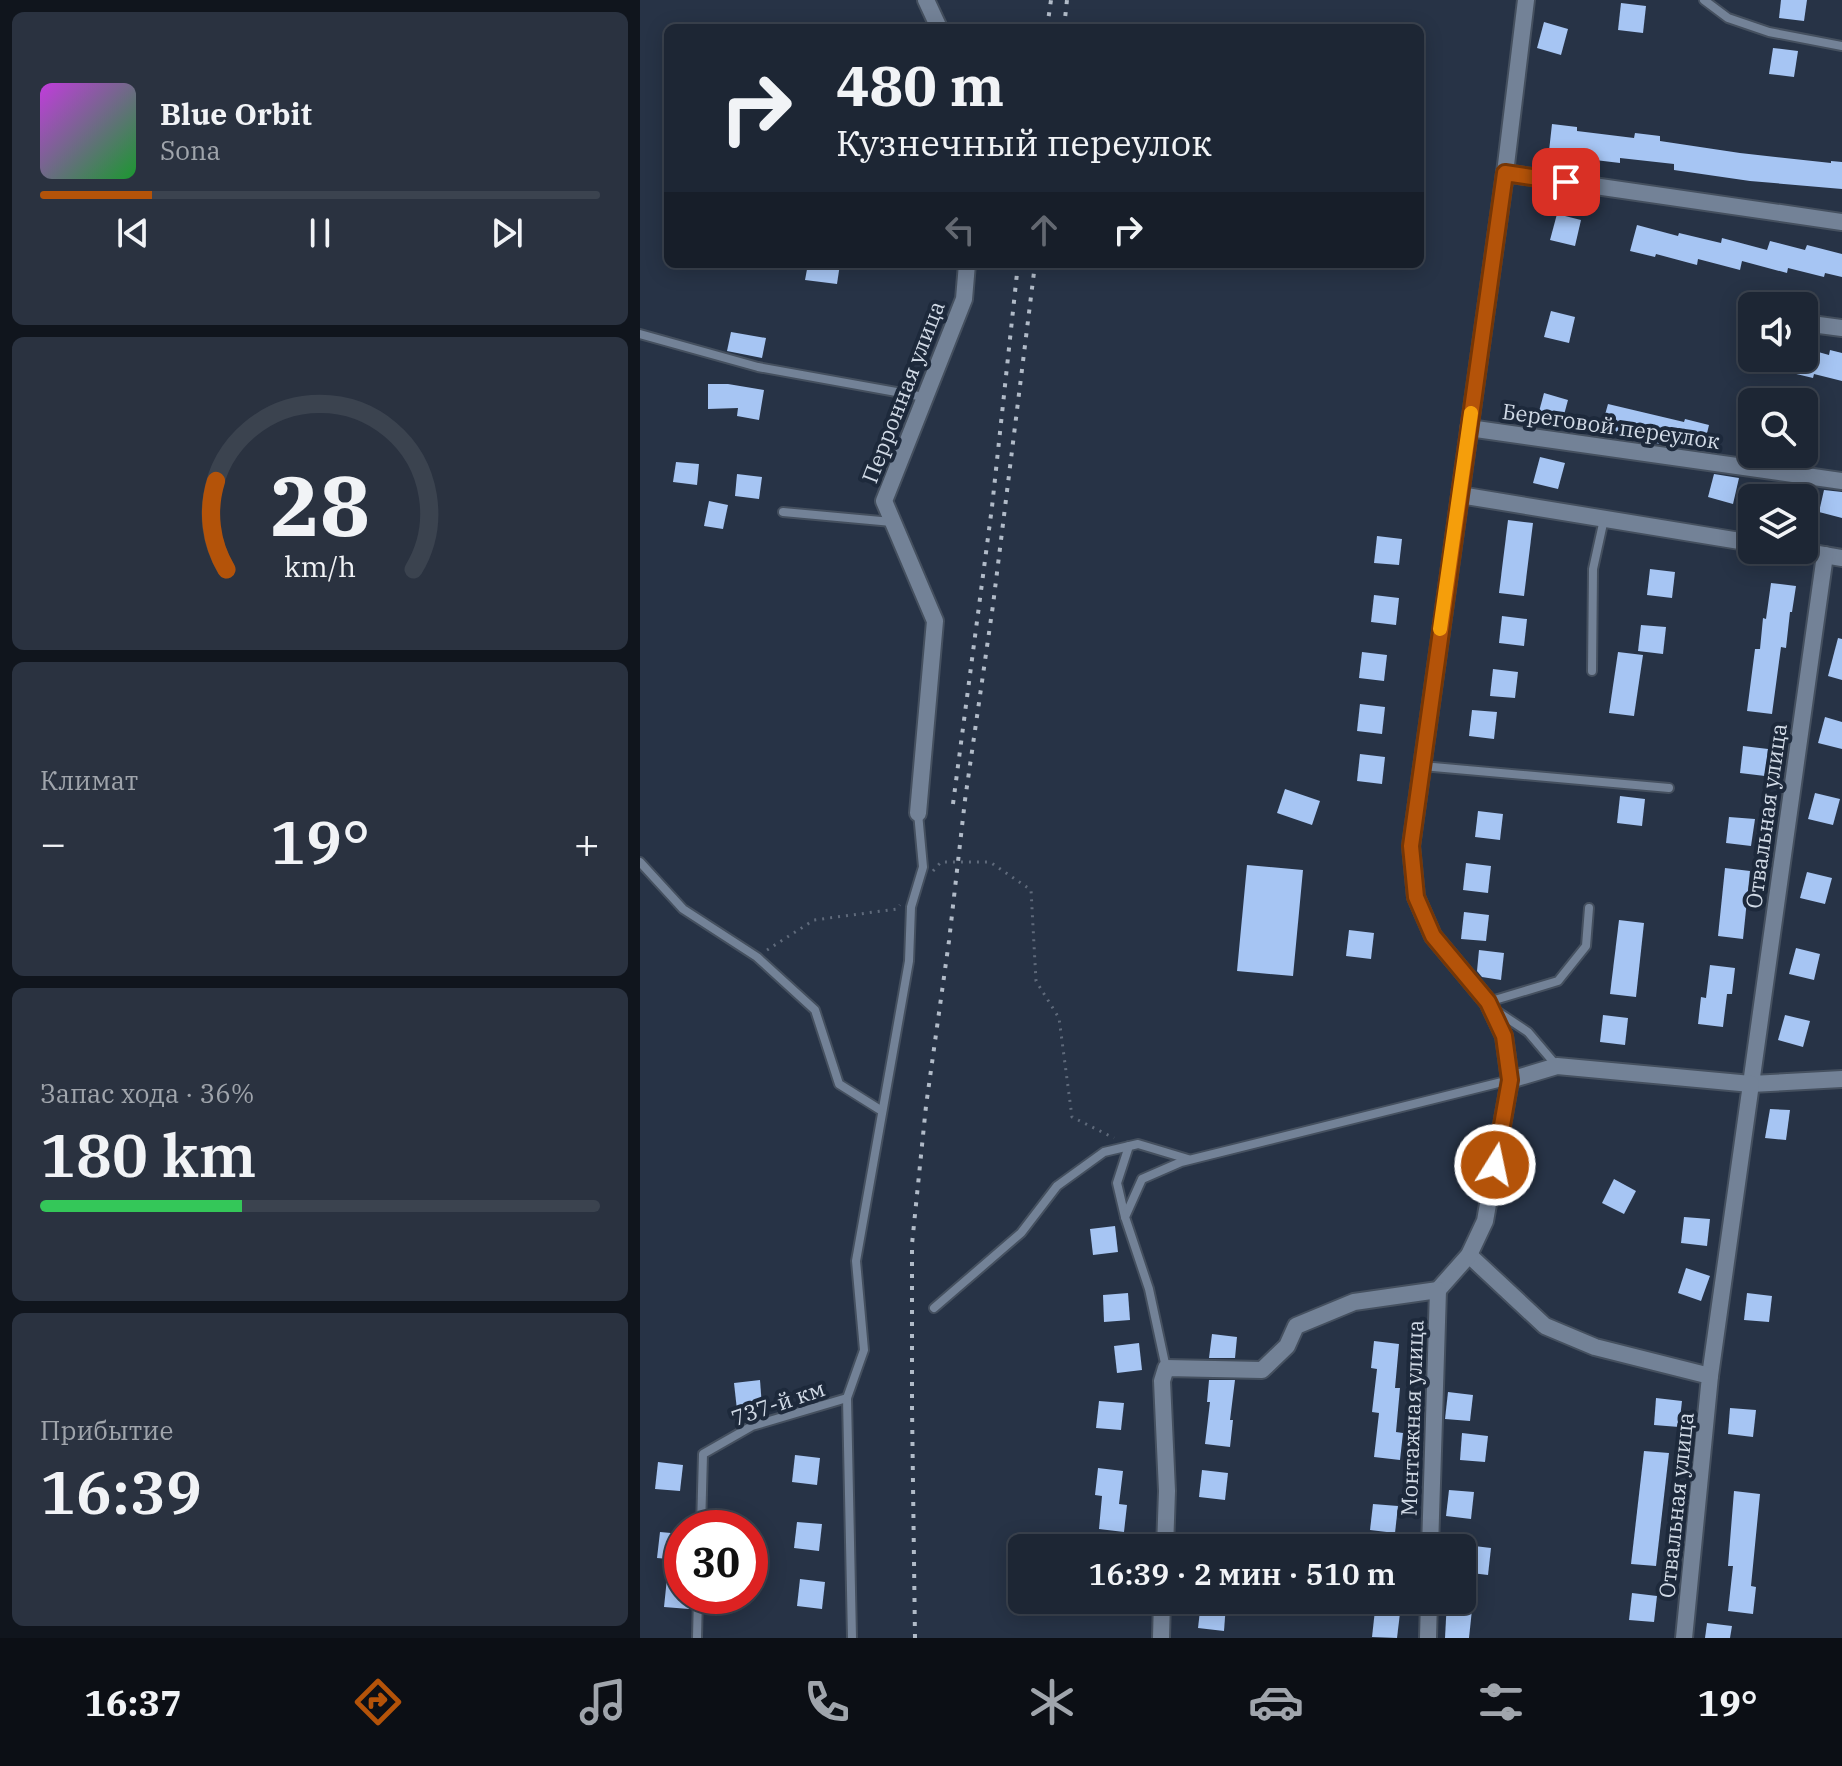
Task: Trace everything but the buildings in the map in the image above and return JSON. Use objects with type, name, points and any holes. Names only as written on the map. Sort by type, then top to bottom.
[{"type":"street","points":[[926,0],[937,24]]},
{"type":"street","points":[[1165,1534],[1167,1491],[1162,1381],[1166,1368],[1262,1370],[1287,1346],[1296,1326],[1354,1302],[1438,1290],[1469,1255],[1485,1221],[1510,1080],[1504,1036],[1490,1005],[1433,936],[1416,897],[1411,846],[1505,173],[1526,0]]},
{"type":"street","points":[[1505,173],[1842,222]]},
{"type":"street","name":"Перронная улица","points":[[918,813],[935,621],[884,501],[964,299],[967,268]]},
{"type":"street","points":[[1818,325],[1842,328]]},
{"type":"street","name":"Береговой переулок","points":[[1469,428],[1842,481]]},
{"type":"street","points":[[1460,495],[1738,541]]},
{"type":"street","name":"Отвальная улица","points":[[1684,1638],[1710,1376],[1751,1084],[1834,556]]},
{"type":"street","points":[[1510,1080],[1557,1066],[1751,1084],[1842,1079]]},
{"type":"street","points":[[1469,1255],[1545,1326],[1595,1347],[1710,1376]]},
{"type":"street","name":"Монтажная улица","points":[[1430,1534],[1438,1290]]},
{"type":"street","points":[[1161,1638],[1162,1614]]},
{"type":"street","points":[[1428,1638],[1429,1614]]},
{"type":"lane","points":[[1704,0],[1728,18],[1769,32],[1842,46]]},
{"type":"lane","points":[[640,334],[758,367],[925,397]]},
{"type":"lane","points":[[783,512],[893,523]]},
{"type":"lane","points":[[1592,671],[1593,569],[1604,519]]},
{"type":"lane","points":[[1422,766],[1669,788]]},
{"type":"lane","points":[[852,1638],[847,1398],[864,1350],[856,1261],[909,961],[911,907],[923,867],[918,813]]},
{"type":"lane","points":[[640,862],[683,909],[757,957],[815,1010],[839,1084],[882,1111]]},
{"type":"lane","points":[[1490,1005],[1558,981],[1586,946],[1589,908]]},
{"type":"lane","points":[[1490,1005],[1528,1032],[1557,1066]]},
{"type":"lane","points":[[1125,1217],[1142,1179],[1190,1159],[1510,1080]]},
{"type":"lane","points":[[934,1308],[1021,1233],[1057,1186],[1104,1152],[1138,1144],[1190,1159]]},
{"type":"lane","points":[[1129,1146],[1117,1183],[1149,1289],[1166,1368]]},
{"type":"lane","name":"737-й км","points":[[701,1510],[703,1454],[752,1426],[847,1398]]},
{"type":"lane","points":[[697,1638],[698,1614]]},
{"type":"path","points":[[757,957],[814,920],[897,909],[941,862],[990,862],[1031,890],[1036,981],[1059,1018],[1072,1117],[1129,1146]]},
{"type":"railway","points":[[1048,24],[1051,0]]},
{"type":"railway","points":[[1064,24],[1067,0]]},
{"type":"railway","points":[[953,804],[992,507],[1018,268]]},
{"type":"railway","points":[[915,1638],[912,1244],[926,1106],[1035,268]]},
{"type":"slow traffic","points":[[1440,629],[1471,413]]},
{"type":"route","points":[[1495,1165],[1510,1080],[1504,1036],[1488,1002],[1433,936],[1416,897],[1411,846],[1505,173],[1566,182]]}]
